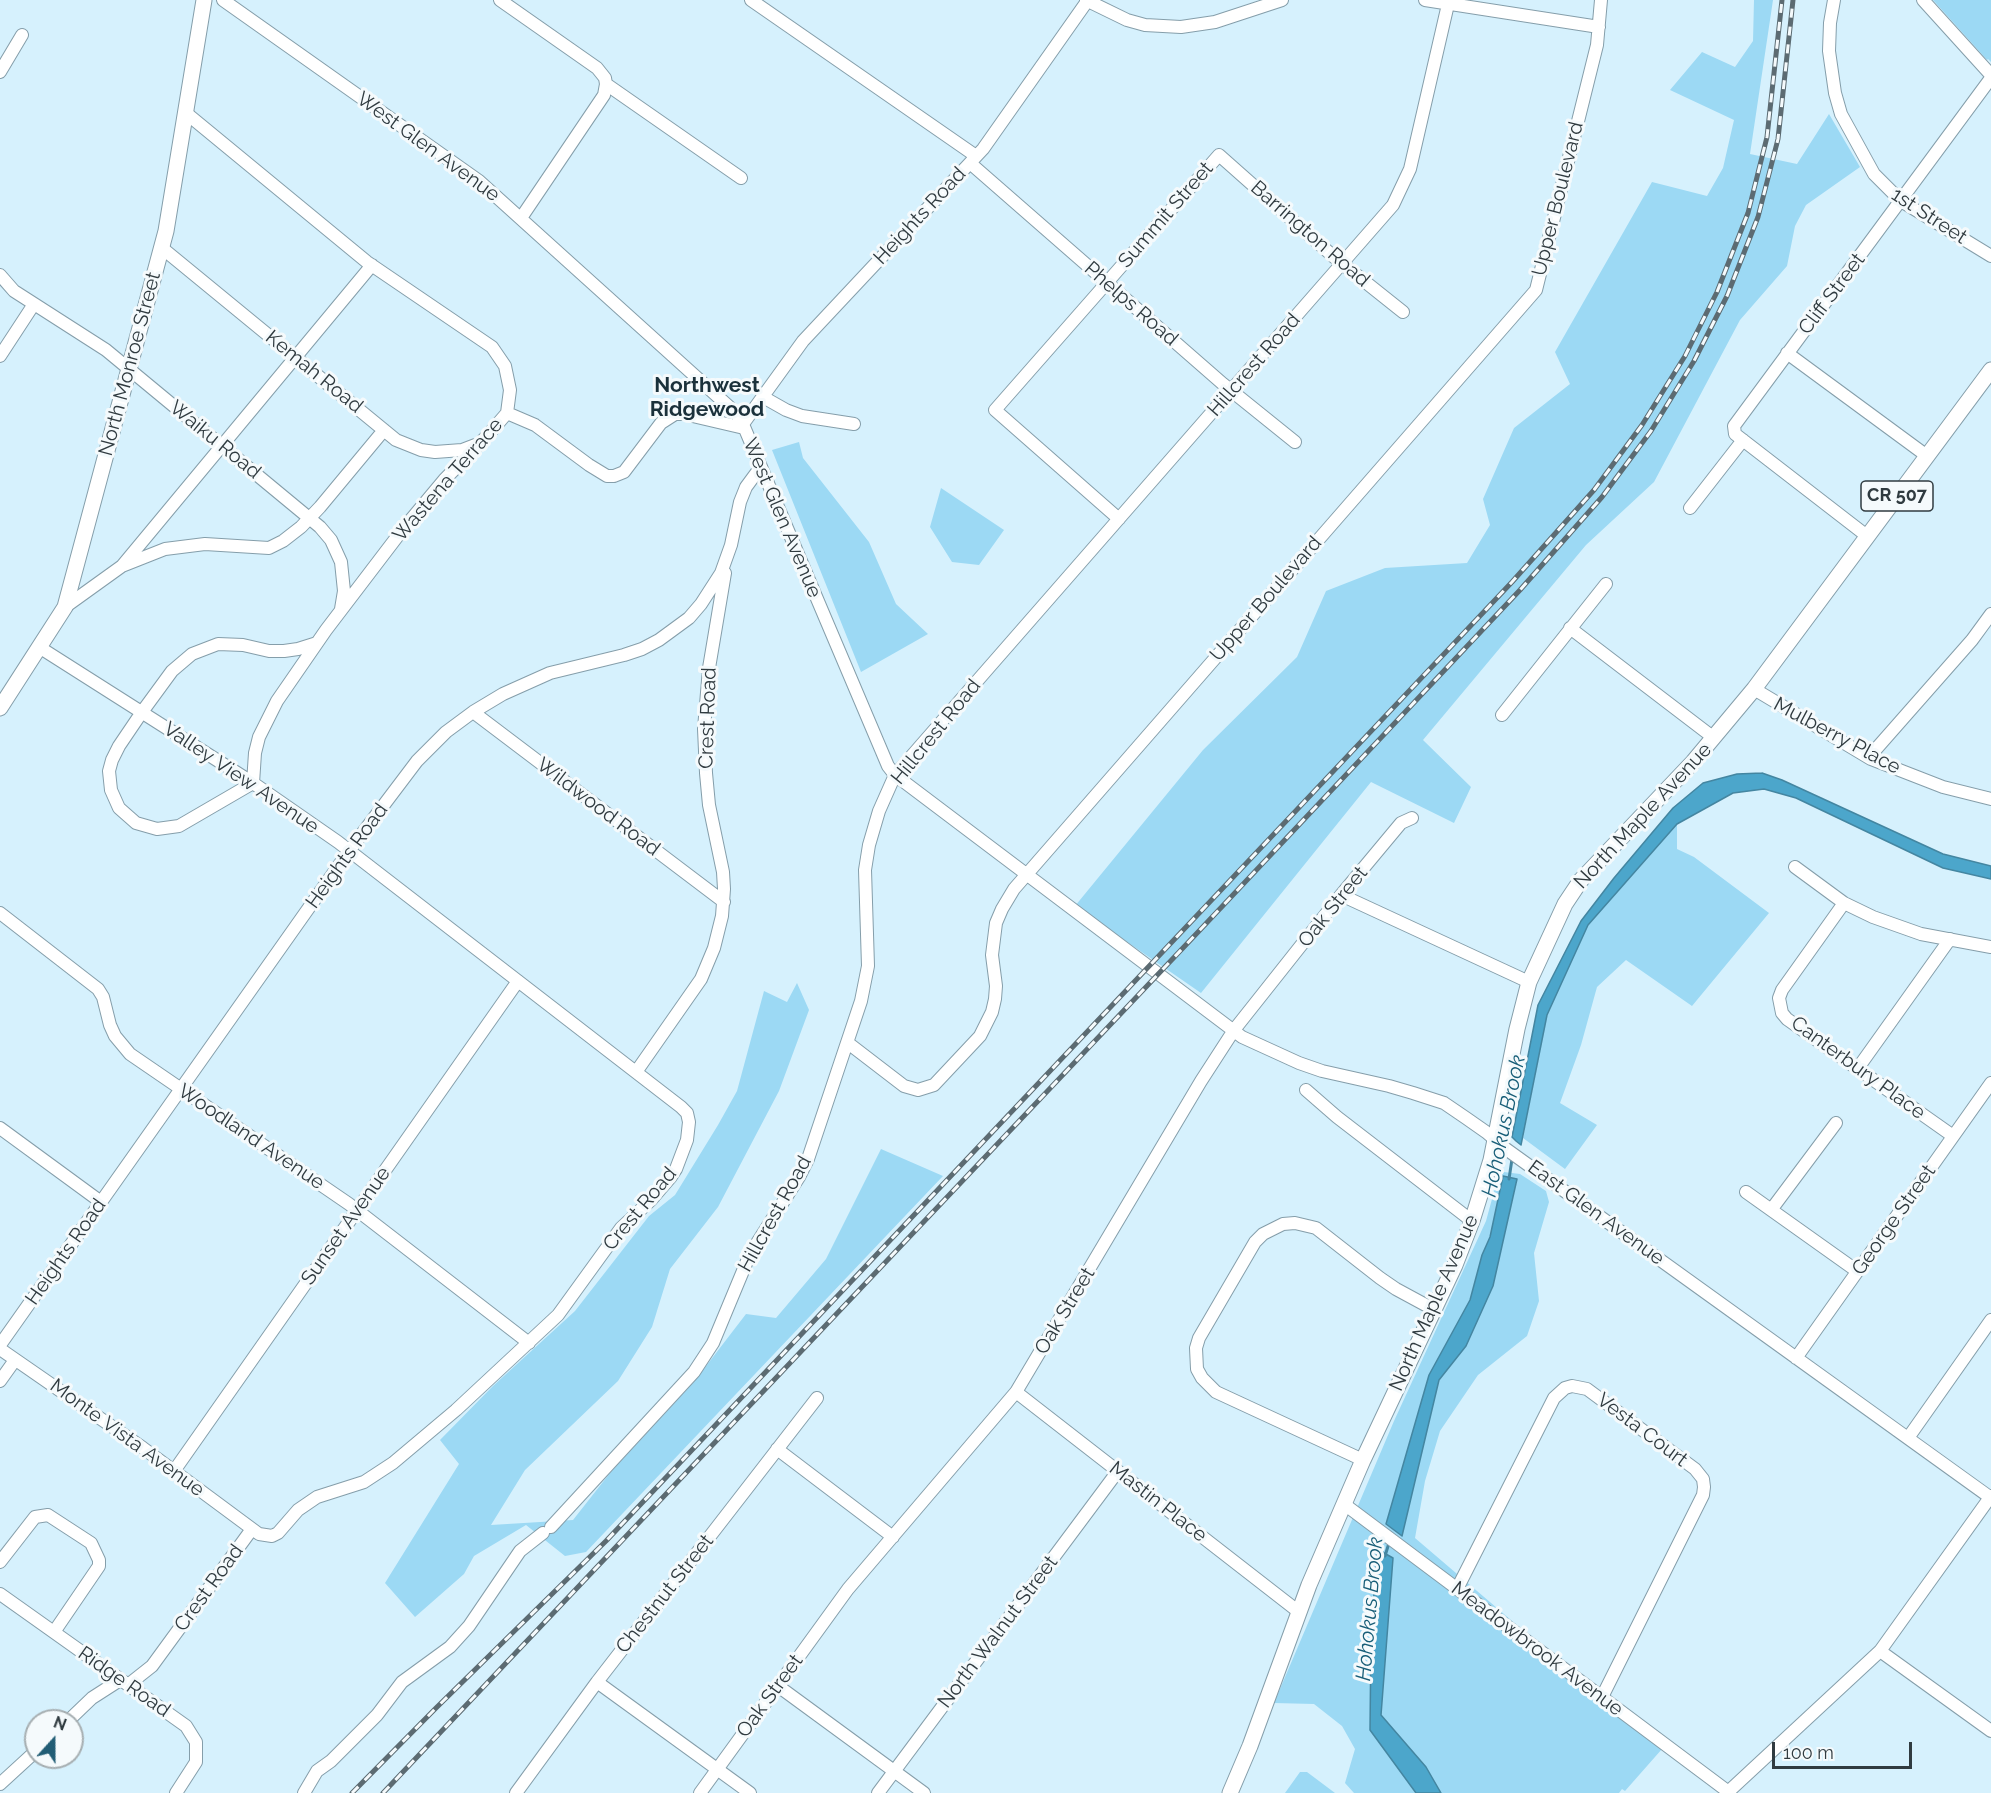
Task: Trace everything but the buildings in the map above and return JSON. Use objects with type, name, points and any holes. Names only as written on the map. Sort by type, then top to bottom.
[{"type":"main road","name":"North Monroe Street","points":[[0,708],[65,607],[166,231],[204,0]]},
{"type":"main road","name":"North Maple Avenue","points":[[1230,1793],[1250,1746],[1299,1611],[1363,1460],[1432,1309],[1455,1265],[1501,1145],[1517,1029],[1529,982],[1565,904],[1581,880],[1714,738],[1754,689],[1991,370]]},
{"type":"street","name":"West Glen Avenue","points":[[223,0],[479,181],[733,410],[743,426],[888,766],[896,775],[1144,964]]},
{"type":"street","points":[[500,0],[597,68],[605,78],[606,84],[604,94],[521,218]]},
{"type":"street","name":"Phelps Road","points":[[751,0],[973,159],[1107,283],[1231,391],[1295,442]]},
{"type":"street","points":[[1087,0],[1127,20],[1163,27],[1181,27],[1215,22],[1282,0]]},
{"type":"street","name":"Heights Road","points":[[743,426],[803,341],[973,159],[1087,0]]},
{"type":"street","points":[[1425,0],[1599,27]]},
{"type":"street","name":"Upper Boulevard","points":[[848,1043],[904,1086],[918,1090],[934,1085],[980,1036],[987,1025],[995,999],[996,986],[992,955],[996,923],[1008,898],[1026,874],[1536,290],[1597,45],[1601,0]]},
{"type":"street","name":"1st Street","points":[[1834,0],[1830,23],[1831,73],[1841,114],[1874,174],[1901,201],[1991,256]]},
{"type":"street","points":[[1923,0],[1991,76]]},
{"type":"street","name":"Hillcrest Road","points":[[304,1793],[317,1771],[331,1761],[377,1715],[402,1682],[450,1647],[469,1626],[520,1551],[547,1530],[683,1386],[704,1358],[750,1254],[799,1178],[808,1159],[848,1043],[861,1001],[868,966],[866,870],[869,845],[879,811],[896,775],[1393,205],[1410,169],[1449,2]]},
{"type":"street","points":[[0,72],[22,35]]},
{"type":"street","name":"Cliff Street","points":[[1743,440],[1735,434],[1734,426],[1991,76]]},
{"type":"street","points":[[606,84],[741,178]]},
{"type":"street","name":"Wastena Terrace","points":[[186,113],[372,265],[492,347],[505,366],[509,378],[507,413],[424,503],[317,643],[268,715],[255,753],[253,783]]},
{"type":"street","name":"Barrington Road","points":[[1219,155],[1342,264],[1403,312]]},
{"type":"street","name":"Summit Street","points":[[1119,519],[995,410],[1219,155]]},
{"type":"street","name":"Kemah Road","points":[[162,248],[384,430],[409,446],[435,453],[462,450],[482,442]]},
{"type":"street","points":[[122,566],[372,265]]},
{"type":"street","name":"Waiku Road","points":[[0,275],[14,291],[106,350],[320,526],[331,540],[341,562],[344,591],[341,611]]},
{"type":"street","points":[[0,356],[34,304]]},
{"type":"street","points":[[1787,353],[1927,456]]},
{"type":"street","points":[[763,397],[802,416],[854,424]]},
{"type":"street","points":[[507,413],[535,425],[607,476],[624,472],[661,423],[675,414],[743,426]]},
{"type":"street","points":[[65,607],[122,566],[165,549],[186,545],[224,544],[254,549],[269,548],[283,541],[310,518],[384,430]]},
{"type":"street","points":[[1690,508],[1743,440],[1867,536]]},
{"type":"street","name":"Heights Road","points":[[0,1347],[349,850],[417,761],[446,732],[503,694],[540,677],[579,664],[624,655],[659,640],[689,618],[721,573],[728,556],[740,502],[746,487],[760,468]]},
{"type":"street","name":"Crest Road","points":[[81,1709],[92,1698],[124,1683],[152,1666],[252,1529],[259,1534],[272,1536],[278,1533],[298,1510],[317,1497],[357,1484],[380,1473],[456,1410],[529,1343],[567,1304],[621,1227],[663,1187],[676,1169],[689,1131],[687,1113],[636,1072],[701,979],[719,932],[724,902],[723,872],[709,805],[704,729],[709,668],[728,556]]},
{"type":"street","points":[[1502,715],[1606,584]]},
{"type":"street","points":[[1869,757],[1972,640],[1991,614]]},
{"type":"street","points":[[1570,628],[1714,738]]},
{"type":"street","points":[[253,783],[179,826],[157,829],[136,822],[127,816],[114,799],[109,771],[119,746],[142,712],[172,671],[192,654],[205,648],[231,644],[284,651],[298,650],[317,643]]},
{"type":"street","name":"Valley View Avenue","points":[[39,647],[253,783],[349,850],[636,1072]]},
{"type":"street","name":"Mulberry Place","points":[[1754,689],[1869,757],[1943,786],[1991,799]]},
{"type":"street","name":"Wildwood Road","points":[[473,712],[724,902]]},
{"type":"street","name":"Oak Street","points":[[700,1793],[848,1589],[1016,1392],[1201,1081],[1234,1030],[1401,823],[1412,818]]},
{"type":"street","points":[[1795,867],[1844,903],[1873,918],[1897,927],[1991,947]]},
{"type":"street","points":[[1341,895],[1529,982]]},
{"type":"street","name":"Canterbury Place","points":[[1844,903],[1782,990],[1780,1006],[1787,1018],[1953,1136]]},
{"type":"street","name":"Woodland Avenue","points":[[0,913],[91,981],[103,997],[110,1025],[121,1044],[130,1053],[357,1210],[529,1343]]},
{"type":"street","points":[[1858,1068],[1950,939]]},
{"type":"street","name":"East Glen Avenue","points":[[1144,964],[1242,1037],[1280,1056],[1306,1066],[1389,1086],[1444,1103],[1991,1497]]},
{"type":"street","name":"Sunset Avenue","points":[[174,1471],[518,981]]},
{"type":"street","name":"George Street","points":[[1796,1358],[1991,1083]]},
{"type":"street","points":[[1306,1090],[1337,1117],[1472,1221]]},
{"type":"street","points":[[1771,1210],[1836,1123]]},
{"type":"street","points":[[0,1128],[101,1202]]},
{"type":"street","points":[[1746,1192],[1857,1271]]},
{"type":"street","points":[[1363,1460],[1216,1392],[1202,1378],[1197,1369],[1198,1338],[1255,1242],[1263,1233],[1283,1224],[1295,1223],[1316,1228],[1380,1278],[1432,1309]]},
{"type":"street","points":[[1908,1438],[1991,1320]]},
{"type":"street","name":"Monte Vista Avenue","points":[[0,1347],[252,1529]]},
{"type":"street","points":[[0,1382],[15,1359]]},
{"type":"street","name":"Vesta Court","points":[[1456,1589],[1554,1398],[1565,1388],[1572,1386],[1587,1389],[1695,1469],[1703,1479],[1704,1486],[1703,1495],[1602,1697]]},
{"type":"street","name":"Mastin Place","points":[[1016,1392],[1299,1611]]},
{"type":"street","name":"Chestnut Street","points":[[516,1793],[597,1682],[817,1398]]},
{"type":"street","points":[[777,1449],[893,1537]]},
{"type":"street","name":"North Walnut Street","points":[[878,1793],[1118,1471]]},
{"type":"street","points":[[1728,1792],[1880,1651],[1991,1497]]},
{"type":"street","name":"Meadowbrook Avenue","points":[[1344,1504],[1728,1792]]},
{"type":"street","points":[[0,1562],[35,1517],[48,1515],[91,1543],[99,1560],[99,1566],[54,1632]]},
{"type":"street","name":"Ridge Road","points":[[0,1594],[186,1726],[196,1742],[196,1762],[176,1793]]},
{"type":"street","points":[[1880,1651],[1991,1731]]},
{"type":"street","points":[[597,1682],[750,1793]]},
{"type":"street","points":[[778,1686],[924,1793]]},
{"type":"street","points":[[0,1784],[24,1762]]},
{"type":"shaded area","points":[[1754,0],[1773,0],[1750,154],[1797,164],[1829,114],[1860,167],[1806,205],[1795,226],[1787,266],[1740,320],[1654,482],[1586,545],[1423,740],[1471,787],[1454,823],[1371,782],[1201,993],[1075,906],[1203,750],[1297,657],[1326,591],[1385,568],[1467,563],[1490,525],[1483,499],[1514,428],[1570,384],[1555,352],[1652,182],[1707,196],[1723,168],[1734,120],[1670,90],[1702,52],[1735,67],[1753,41]]},
{"type":"shaded area","points":[[1933,0],[1991,0],[1991,62],[1987,60]]},
{"type":"shaded area","points":[[799,442],[803,458],[869,542],[896,604],[928,634],[861,672],[772,450]]},
{"type":"shaded area","points":[[941,488],[1004,530],[979,565],[952,562],[930,527]]},
{"type":"shaded area","points":[[1762,773],[1943,854],[1991,866],[1991,879],[1943,868],[1796,798],[1764,789],[1733,793],[1677,824],[1588,925],[1547,1015],[1521,1145],[1512,1137],[1538,1005],[1581,921],[1673,808],[1703,783],[1737,774]]},
{"type":"shaded area","points":[[1677,824],[1677,849],[1694,857],[1769,913],[1692,1006],[1626,960],[1597,987],[1581,1045],[1560,1103],[1597,1125],[1565,1169],[1523,1138],[1547,1015],[1588,925]]},
{"type":"shaded area","points":[[797,983],[809,1010],[779,1091],[718,1207],[670,1269],[652,1327],[618,1381],[525,1470],[491,1525],[573,1520],[610,1473],[693,1383],[746,1314],[776,1318],[826,1259],[881,1149],[943,1176],[586,1552],[565,1556],[526,1525],[474,1556],[464,1574],[415,1617],[385,1583],[459,1464],[440,1440],[493,1386],[575,1311],[649,1216],[675,1195],[737,1091],[764,991],[787,1002]]},
{"type":"shaded area","points":[[1504,1172],[1520,1174],[1546,1191],[1549,1202],[1534,1253],[1539,1301],[1527,1336],[1478,1375],[1440,1431],[1425,1481],[1415,1538],[1662,1749],[1625,1791],[1622,1789],[1619,1793],[1354,1793],[1345,1783],[1355,1749],[1342,1726],[1314,1704],[1274,1703],[1394,1421],[1486,1221],[1498,1177]],"holes":[[[1503,1176],[1517,1180],[1493,1286],[1466,1346],[1439,1380],[1386,1524],[1429,1375],[1470,1300],[1482,1255],[1490,1237]]]},
{"type":"shaded area","name":"Hohokus Brook","points":[[1503,1176],[1517,1179],[1493,1286],[1466,1346],[1439,1380],[1402,1536],[1386,1524],[1429,1375],[1470,1300],[1482,1255],[1490,1237]]},
{"type":"shaded area","name":"Hohokus Brook","points":[[1377,1549],[1393,1558],[1381,1715],[1426,1767],[1441,1793],[1416,1793],[1370,1730],[1371,1637]]},
{"type":"shaded area","points":[[1300,1772],[1307,1772],[1335,1793],[1285,1793]]},
{"type":"waterway","name":"Hohokus Brook","points":[[1509,1179],[1512,1159]]},
{"type":"waterway","name":"Hohokus Brook","points":[[1385,1556],[1389,1543]]},
{"type":"railway","points":[[352,1793],[606,1541],[1512,582],[1594,490],[1642,425],[1685,356],[1717,292],[1748,213],[1767,137],[1782,0]]},
{"type":"railway","points":[[383,1793],[1520,590],[1602,497],[1651,431],[1694,361],[1727,296],[1758,217],[1778,139],[1793,0]]},
{"type":"district","name":"Northwest Ridgewood","points":[[707,398]]}]
